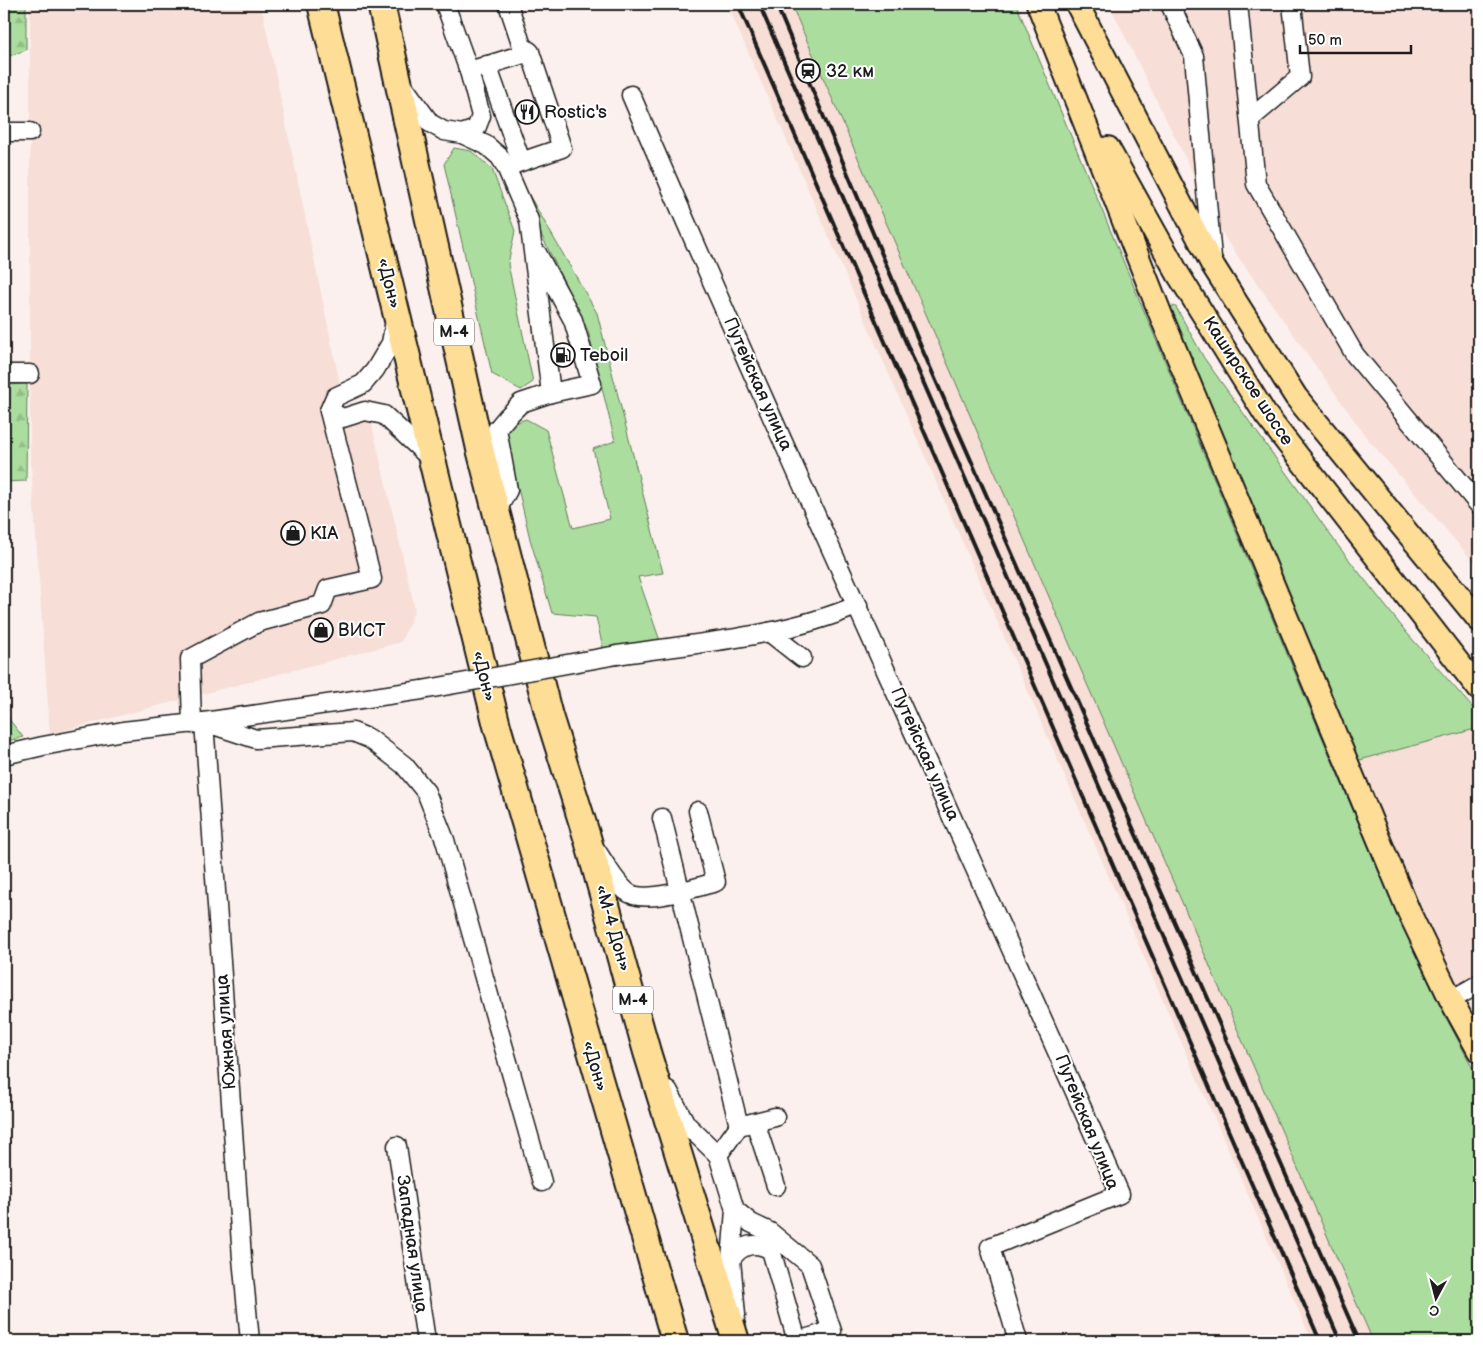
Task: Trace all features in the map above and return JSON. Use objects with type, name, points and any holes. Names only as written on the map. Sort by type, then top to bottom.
[{"type":"highway","name":"«Дон»","points":[[321,4],[496,726],[675,1341]]},
{"type":"highway","name":"М-4","points":[[382,4],[480,449],[496,512]]},
{"type":"highway","name":"«М-4 Дон»","points":[[496,512],[549,716],[587,837],[647,1052],[737,1341]]},
{"type":"main road","points":[[1038,4],[1164,323],[1409,912],[1450,1000],[1479,1051]]},
{"type":"main road","name":"Каширское шоссе","points":[[1077,4],[1212,264],[1296,397],[1479,620]]},
{"type":"main road","name":"Каширское шоссе","points":[[1067,75],[1178,274],[1265,414],[1479,689]]},
{"type":"street","points":[[445,4],[469,71],[481,116],[476,129],[462,134]]},
{"type":"street","points":[[398,79],[430,123],[444,131],[462,134],[486,145],[500,157],[514,164],[562,148],[530,52],[522,46],[508,4]]},
{"type":"street","points":[[1170,4],[1194,56],[1212,264]]},
{"type":"street","points":[[1238,4],[1256,184],[1354,355],[1479,505]]},
{"type":"street","points":[[1250,119],[1300,77],[1292,4]]},
{"type":"street","points":[[469,71],[530,52]]},
{"type":"street","points":[[487,66],[529,220],[551,393]]},
{"type":"street","name":"Путейская улица","points":[[631,95],[709,276],[1020,966],[1120,1194],[990,1246],[1018,1341]]},
{"type":"street","points":[[4,132],[30,132]]},
{"type":"street","points":[[496,512],[508,490],[497,429],[521,402],[592,384],[573,320],[532,244]]},
{"type":"street","points":[[396,314],[391,343],[376,370],[363,384],[335,396],[329,411],[343,418],[365,411],[384,415],[432,460]]},
{"type":"street","points":[[4,374],[30,374]]},
{"type":"street","name":"Южная улица","points":[[250,1341],[198,723],[190,659],[259,622],[322,605],[328,589],[372,579],[329,411]]},
{"type":"street","points":[[4,755],[124,731],[198,723],[422,690],[617,655],[769,632],[836,614],[858,605]]},
{"type":"street","points":[[769,632],[802,658]]},
{"type":"street","points":[[198,723],[256,740],[353,732],[370,739],[404,765],[426,792],[446,840],[542,1182]]},
{"type":"street","points":[[587,837],[626,892],[645,897],[681,891],[716,882],[698,811]]},
{"type":"street","points":[[662,818],[747,1124],[776,1186]]},
{"type":"street","points":[[1450,1000],[1479,984]]},
{"type":"street","points":[[647,1052],[686,1124],[718,1155],[735,1210],[731,1260],[737,1341]]},
{"type":"street","points":[[718,1155],[747,1124],[775,1117]]},
{"type":"street","name":"Западная улица","points":[[397,1146],[426,1341]]},
{"type":"street","points":[[731,1260],[735,1253],[752,1244],[762,1245],[771,1250],[797,1341],[832,1331],[810,1265],[770,1232],[751,1224],[735,1210]]},
{"type":"shaded area","points":[[30,4],[261,4],[347,418],[370,417],[415,609],[401,642],[50,734],[30,452]]},
{"type":"shaded area","points":[[727,4],[791,4],[1373,1341],[1312,1341]]},
{"type":"shaded area","points":[[1109,4],[1479,4],[1479,568],[1367,438],[1225,238]]},
{"type":"shaded area","points":[[1479,728],[1479,972],[1457,984],[1356,761]]},
{"type":"green space","points":[[4,4],[26,4],[26,50],[4,58]]},
{"type":"green space","points":[[791,4],[1016,4],[1400,921],[1440,1006],[1479,1080],[1479,1341],[1373,1341]]},
{"type":"green space","points":[[454,148],[471,151],[492,169],[515,231],[508,264],[533,382],[521,390],[492,374],[444,164]]},
{"type":"green space","points":[[525,188],[597,313],[663,573],[638,577],[660,641],[603,648],[596,617],[552,613],[530,539],[506,437],[512,424],[526,419],[546,430],[573,528],[610,519],[593,449],[615,441],[588,331],[520,191]]},
{"type":"green space","points":[[1172,306],[1176,307],[1204,358],[1339,547],[1406,632],[1479,715],[1479,728],[1356,761],[1171,311]]},
{"type":"green space","points":[[27,384],[26,481],[4,482],[4,385]]},
{"type":"green space","points":[[4,713],[23,737],[4,742]]},
{"type":"railway","points":[[738,4],[1320,1341]]},
{"type":"railway","points":[[759,4],[1340,1341]]},
{"type":"railway","points":[[776,4],[922,349],[1359,1341]]},
{"type":"place","name":"32 км","points":[[808,71]]},
{"type":"place","name":"Rostic's","points":[[527,112]]},
{"type":"place","name":"Teboil","points":[[563,355]]},
{"type":"place","name":"KIA","points":[[293,533]]},
{"type":"place","name":"ВИСТ","points":[[321,630]]}]
